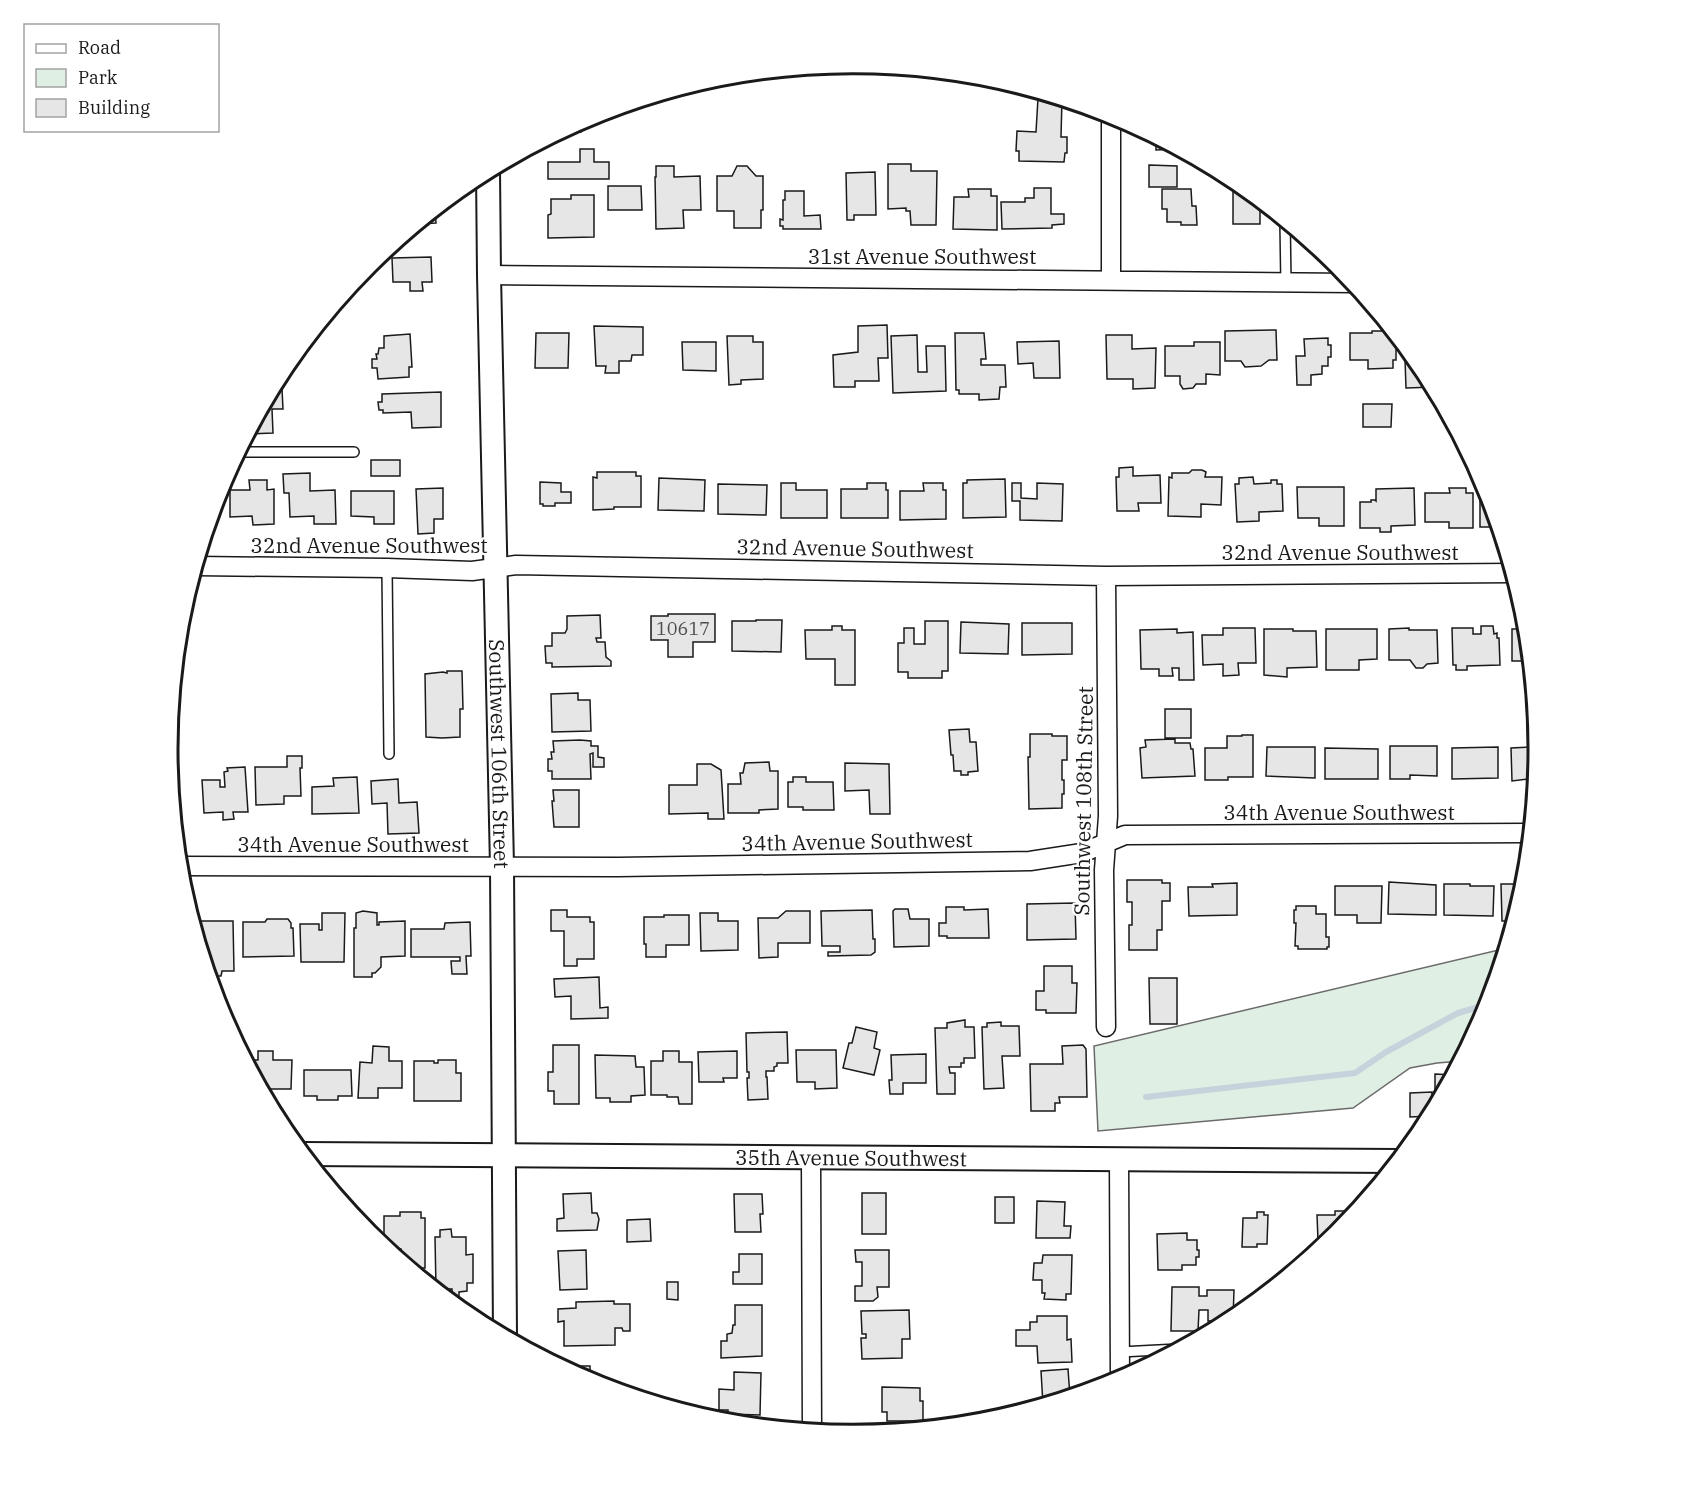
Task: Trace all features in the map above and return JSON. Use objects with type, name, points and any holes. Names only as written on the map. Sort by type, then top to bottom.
[{"type":"street","points":[[1111,125],[1111,280]]},
{"type":"street","name":"Southwest 106th Street","points":[[488,181],[502,866],[505,1327]]},
{"type":"street","name":"31st Avenue Southwest","points":[[489,275],[1342,283]]},
{"type":"street","name":"32nd Avenue Southwest","points":[[203,566],[472,571],[516,566],[1106,576],[1506,573]]},
{"type":"street","name":"Southwest 108th Street","points":[[1106,576],[1108,816],[1104,870],[1106,1028]]},
{"type":"street","name":"34th Avenue Southwest","points":[[189,866],[618,867],[1030,861],[1082,854],[1125,835],[1523,833]]},
{"type":"street","name":"35th Avenue Southwest","points":[[314,1154],[1388,1161]]},
{"type":"street","points":[[810,1157],[812,1423]]},
{"type":"street","points":[[1119,1158],[1120,1369]]},
{"type":"lane","points":[[1286,230],[1286,284]]},
{"type":"lane","points":[[247,452],[354,452]]},
{"type":"lane","points":[[387,568],[389,754]]},
{"type":"lane","points":[[1120,1352],[1162,1350]]},
{"type":"green space","points":[[1498,950],[1478,1008],[1452,1062],[1410,1068],[1353,1108],[1098,1131],[1094,1046]]},
{"type":"building","points":[[1038,100],[1062,106],[1061,137],[1067,137],[1067,153],[1065,153],[1064,162],[1019,161],[1019,151],[1016,151],[1017,131],[1036,132]]},
{"type":"building","points":[[580,149],[594,149],[594,162],[609,162],[609,179],[548,179],[548,162],[580,162]]},
{"type":"building","points":[[888,164],[911,164],[911,171],[937,171],[936,225],[911,225],[910,211],[906,211],[906,208],[888,209]]},
{"type":"building","points":[[1149,165],[1177,166],[1177,187],[1149,187]]},
{"type":"building","points":[[656,166],[674,166],[674,177],[700,176],[701,210],[683,210],[684,228],[656,229]]},
{"type":"building","points":[[737,166],[747,166],[756,176],[763,176],[761,228],[734,228],[734,211],[717,211],[717,176],[732,176]]},
{"type":"building","points":[[875,172],[876,215],[854,215],[854,220],[847,220],[846,173]]},
{"type":"building","points":[[608,186],[641,186],[642,210],[608,210]]},
{"type":"building","points":[[1034,188],[1051,188],[1051,214],[1064,214],[1064,224],[1052,225],[1052,228],[1002,229],[1001,202],[1025,202],[1025,198],[1034,198]]},
{"type":"building","points":[[968,189],[991,189],[991,196],[997,196],[997,230],[953,229],[954,197],[969,197]]},
{"type":"building","points":[[1162,189],[1191,189],[1192,206],[1196,206],[1197,225],[1167,222],[1167,209],[1162,209]]},
{"type":"building","points":[[1233,190],[1260,209],[1260,224],[1233,224]]},
{"type":"building","points":[[785,191],[804,191],[804,216],[820,215],[821,229],[783,229],[783,226],[780,226],[780,219],[783,220]]},
{"type":"building","points":[[571,195],[594,195],[594,237],[548,238],[551,199],[571,199]]},
{"type":"building","points":[[431,257],[432,282],[422,282],[423,291],[410,291],[410,282],[393,282],[392,258]]},
{"type":"building","points":[[887,325],[888,358],[878,358],[879,381],[855,381],[855,387],[834,387],[833,355],[858,352],[858,326]]},
{"type":"building","points":[[594,326],[643,327],[643,355],[632,355],[631,361],[619,361],[619,373],[605,373],[606,366],[596,366]]},
{"type":"building","points":[[1276,330],[1277,360],[1269,360],[1261,366],[1245,367],[1241,361],[1225,361],[1225,331]]},
{"type":"building","points":[[1372,331],[1383,331],[1396,348],[1393,368],[1368,369],[1368,360],[1350,360],[1350,333],[1372,333]]},
{"type":"building","points":[[536,333],[569,333],[568,368],[535,368]]},
{"type":"building","points":[[955,333],[984,333],[986,359],[981,359],[981,365],[1005,365],[1006,387],[1000,387],[999,399],[979,400],[979,394],[959,394],[959,390],[956,390]]},
{"type":"building","points":[[410,334],[412,367],[409,367],[409,377],[378,379],[377,368],[372,368],[372,359],[377,359],[376,354],[379,348],[384,348],[384,336]]},
{"type":"building","points":[[917,335],[918,372],[927,372],[926,346],[945,346],[946,391],[893,393],[891,336]]},
{"type":"building","points":[[1106,335],[1132,335],[1132,349],[1156,348],[1155,388],[1133,389],[1133,379],[1107,379]]},
{"type":"building","points":[[727,336],[753,336],[753,342],[763,342],[763,379],[741,380],[741,384],[729,385]]},
{"type":"building","points":[[1328,338],[1328,345],[1331,345],[1331,357],[1328,357],[1328,366],[1322,366],[1322,374],[1311,375],[1311,385],[1297,385],[1296,356],[1305,356],[1304,339]]},
{"type":"building","points":[[1059,341],[1060,378],[1034,378],[1033,363],[1018,364],[1017,342]]},
{"type":"building","points":[[682,342],[716,342],[716,371],[683,370]]},
{"type":"building","points":[[1194,342],[1220,342],[1220,375],[1206,374],[1206,384],[1196,384],[1193,388],[1183,389],[1180,376],[1165,376],[1165,346],[1194,346]]},
{"type":"building","points":[[1405,360],[1424,387],[1406,388]]},
{"type":"building","points":[[282,389],[283,409],[272,409],[273,433],[256,434]]},
{"type":"building","points":[[441,392],[441,427],[412,428],[411,412],[383,413],[383,410],[379,410],[378,402],[382,402],[382,394]]},
{"type":"building","points":[[1363,404],[1392,404],[1391,427],[1363,427]]},
{"type":"building","points":[[371,460],[400,460],[400,476],[371,476]]},
{"type":"building","points":[[1133,467],[1133,476],[1160,475],[1161,503],[1138,503],[1139,511],[1117,511],[1116,477],[1119,477],[1119,468]]},
{"type":"building","points":[[1192,470],[1206,472],[1205,477],[1222,477],[1221,505],[1201,504],[1201,517],[1168,516],[1169,477],[1172,478],[1172,473],[1189,473]]},
{"type":"building","points":[[597,472],[636,472],[636,476],[641,476],[641,507],[593,510],[593,477],[597,478]]},
{"type":"building","points":[[310,473],[310,491],[335,490],[336,524],[314,524],[314,516],[290,517],[289,493],[284,493],[283,474]]},
{"type":"building","points":[[1253,477],[1254,484],[1271,483],[1271,480],[1277,480],[1277,484],[1282,484],[1283,511],[1259,512],[1259,521],[1237,522],[1235,484],[1239,484],[1239,478]]},
{"type":"building","points":[[659,478],[705,480],[704,511],[658,510]]},
{"type":"building","points":[[1005,479],[1006,517],[963,518],[963,483],[967,483],[967,480]]},
{"type":"building","points":[[249,480],[267,480],[267,490],[274,489],[274,524],[253,525],[252,516],[230,517],[230,490],[250,490]]},
{"type":"building","points":[[540,482],[561,483],[561,492],[571,492],[571,503],[555,503],[555,506],[540,504]]},
{"type":"building","points":[[781,483],[796,483],[796,490],[827,490],[827,518],[781,518]]},
{"type":"building","points":[[867,483],[886,483],[888,518],[841,518],[841,489],[867,489]]},
{"type":"building","points":[[923,483],[943,483],[943,490],[946,490],[946,519],[900,520],[900,491],[924,491]]},
{"type":"building","points":[[1012,483],[1021,483],[1021,498],[1037,499],[1037,483],[1063,484],[1062,521],[1020,520],[1020,501],[1012,501]]},
{"type":"building","points":[[718,484],[767,485],[766,515],[718,514]]},
{"type":"building","points":[[1297,487],[1344,487],[1344,526],[1319,526],[1319,518],[1298,518]]},
{"type":"building","points":[[443,488],[443,519],[434,519],[434,533],[418,534],[416,489]]},
{"type":"building","points":[[1414,488],[1415,525],[1391,526],[1391,532],[1380,532],[1380,528],[1360,528],[1360,502],[1376,501],[1376,489]]},
{"type":"building","points":[[1449,488],[1466,488],[1466,493],[1473,493],[1473,528],[1449,528],[1449,522],[1425,522],[1425,493],[1450,493]]},
{"type":"building","points":[[351,491],[394,491],[394,524],[374,524],[374,517],[351,516]]},
{"type":"building","points":[[1480,496],[1480,496],[1491,527],[1480,527]]},
{"type":"building","points":[[668,614],[715,614],[715,642],[693,642],[693,657],[668,657],[668,640],[651,640],[651,616],[668,616]]},
{"type":"building","points":[[600,615],[601,638],[596,638],[597,642],[605,642],[606,657],[611,661],[611,666],[552,667],[552,663],[546,663],[545,646],[552,646],[552,633],[565,633],[567,616]]},
{"type":"building","points":[[782,620],[781,652],[732,651],[732,621]]},
{"type":"building","points":[[925,621],[948,621],[948,671],[942,671],[942,678],[908,678],[908,672],[898,672],[898,643],[904,643],[904,628],[914,628],[914,644],[925,644]]},
{"type":"building","points":[[961,622],[1009,624],[1008,654],[960,653]]},
{"type":"building","points":[[1022,623],[1072,623],[1072,654],[1022,655]]},
{"type":"building","points":[[832,626],[842,626],[842,630],[855,630],[855,685],[835,685],[835,659],[806,659],[805,630],[832,630]]},
{"type":"building","points":[[1481,626],[1493,626],[1494,634],[1497,633],[1500,665],[1467,666],[1467,670],[1456,670],[1456,665],[1453,665],[1452,628],[1473,628],[1473,634],[1481,634]]},
{"type":"building","points":[[1223,628],[1255,628],[1256,663],[1238,663],[1239,675],[1223,676],[1223,664],[1203,665],[1202,635],[1223,635]]},
{"type":"building","points":[[1409,628],[1409,630],[1437,630],[1438,663],[1416,668],[1410,660],[1389,660],[1389,629]]},
{"type":"building","points":[[1177,629],[1177,633],[1193,632],[1194,680],[1179,680],[1179,668],[1172,668],[1173,676],[1159,676],[1159,669],[1141,669],[1140,630]]},
{"type":"building","points":[[1264,629],[1316,631],[1317,667],[1287,668],[1287,677],[1264,675]]},
{"type":"building","points":[[1326,629],[1377,629],[1377,659],[1359,660],[1359,670],[1326,670]]},
{"type":"building","points":[[1512,629],[1518,629],[1523,661],[1512,661]]},
{"type":"building","points":[[447,671],[462,671],[463,709],[460,709],[460,737],[426,737],[425,674],[447,673]]},
{"type":"building","points":[[578,693],[578,700],[590,700],[591,731],[552,732],[551,694]]},
{"type":"building","points":[[1165,709],[1191,709],[1191,738],[1165,738]]},
{"type":"building","points":[[969,729],[970,742],[976,742],[978,771],[961,775],[961,771],[954,771],[949,730]]},
{"type":"building","points":[[1030,734],[1067,736],[1067,760],[1062,760],[1064,794],[1062,794],[1062,808],[1029,809]]},
{"type":"building","points":[[1253,735],[1253,777],[1205,780],[1205,748],[1227,748],[1227,736]]},
{"type":"building","points":[[1175,739],[1175,743],[1190,743],[1193,749],[1195,776],[1142,778],[1140,748],[1146,747],[1145,740]]},
{"type":"building","points":[[553,741],[591,741],[591,746],[598,746],[598,757],[604,758],[604,767],[593,767],[593,753],[590,754],[591,779],[552,779],[552,771],[548,771],[548,759],[552,759],[551,752],[554,752]]},
{"type":"building","points":[[1390,746],[1437,746],[1437,776],[1410,775],[1410,779],[1390,779]]},
{"type":"building","points":[[1267,747],[1315,747],[1315,778],[1266,776]]},
{"type":"building","points":[[1498,747],[1498,778],[1452,779],[1452,748]]},
{"type":"building","points":[[1529,747],[1528,779],[1512,781],[1511,748]]},
{"type":"building","points":[[1325,748],[1378,749],[1378,779],[1325,779]]},
{"type":"building","points":[[287,756],[302,756],[301,796],[284,796],[284,804],[256,805],[255,767],[287,767]]},
{"type":"building","points":[[769,762],[770,771],[778,771],[778,809],[759,810],[759,813],[728,813],[728,784],[741,784],[740,773],[743,773],[745,763]]},
{"type":"building","points":[[845,763],[889,764],[890,814],[870,814],[869,790],[845,791]]},
{"type":"building","points":[[697,764],[711,764],[721,770],[724,819],[708,819],[708,813],[669,814],[669,785],[697,785]]},
{"type":"building","points":[[245,767],[248,812],[233,812],[234,819],[223,820],[223,812],[204,813],[202,780],[220,780],[220,787],[225,787],[224,772],[228,771],[227,768]]},
{"type":"building","points":[[357,777],[359,813],[312,814],[312,787],[334,786],[333,778]]},
{"type":"building","points":[[793,777],[806,777],[806,782],[833,782],[834,810],[803,810],[803,807],[788,807],[788,782],[793,782]]},
{"type":"building","points":[[398,779],[399,803],[417,802],[419,833],[388,834],[387,803],[372,804],[371,781]]},
{"type":"building","points":[[553,790],[579,790],[579,827],[554,827]]},
{"type":"building","points":[[1127,880],[1162,880],[1162,883],[1170,883],[1170,901],[1162,901],[1162,930],[1157,930],[1157,950],[1129,950],[1132,902],[1127,902]]},
{"type":"building","points":[[1389,882],[1436,885],[1436,915],[1388,914]]},
{"type":"building","points":[[1237,883],[1237,915],[1189,916],[1188,887],[1213,887],[1212,884]]},
{"type":"building","points":[[1444,884],[1494,886],[1493,916],[1444,915]]},
{"type":"building","points":[[1501,884],[1515,884],[1507,921],[1502,921]]},
{"type":"building","points":[[1335,886],[1382,886],[1381,923],[1357,923],[1357,915],[1335,915]]},
{"type":"building","points":[[1075,903],[1076,939],[1027,940],[1027,904]]},
{"type":"building","points":[[1296,906],[1316,906],[1316,914],[1326,914],[1326,937],[1329,937],[1327,949],[1298,949],[1298,946],[1295,946],[1294,910]]},
{"type":"building","points":[[946,907],[964,907],[964,910],[988,909],[989,938],[939,936],[939,923],[946,923]]},
{"type":"building","points":[[908,909],[910,919],[929,919],[929,946],[894,947],[893,911]]},
{"type":"building","points":[[551,910],[567,910],[567,917],[590,917],[590,922],[594,922],[594,959],[577,959],[577,966],[564,966],[564,931],[551,931]]},
{"type":"building","points":[[872,910],[875,952],[871,955],[828,956],[828,952],[840,952],[840,946],[822,946],[821,911]]},
{"type":"building","points":[[363,911],[377,913],[377,925],[379,922],[405,921],[405,956],[381,957],[381,967],[372,973],[372,977],[354,977],[356,913]]},
{"type":"building","points":[[786,911],[810,911],[810,943],[778,943],[778,957],[759,958],[758,918],[778,918]]},
{"type":"building","points":[[322,913],[345,913],[344,962],[301,962],[300,924],[319,924],[319,930],[322,930]]},
{"type":"building","points":[[700,913],[718,913],[718,921],[738,921],[738,950],[701,951]]},
{"type":"building","points":[[664,915],[689,915],[689,945],[666,945],[666,957],[646,957],[644,917],[664,917]]},
{"type":"building","points":[[267,919],[288,919],[291,923],[294,956],[243,957],[243,922],[265,922]]},
{"type":"building","points":[[200,921],[233,921],[234,971],[222,971],[221,976],[218,976]]},
{"type":"building","points":[[470,922],[471,956],[466,956],[467,974],[452,974],[451,961],[460,961],[460,957],[411,957],[411,929],[444,929],[445,923]]},
{"type":"building","points":[[1044,966],[1072,966],[1072,983],[1077,983],[1076,1013],[1046,1013],[1046,1010],[1036,1010],[1036,991],[1044,991]]},
{"type":"building","points":[[599,977],[600,1008],[608,1007],[608,1018],[571,1019],[571,996],[555,997],[554,979]]},
{"type":"building","points":[[1149,978],[1177,978],[1177,1024],[1150,1024]]},
{"type":"building","points":[[965,1020],[965,1027],[974,1027],[975,1058],[964,1058],[961,1067],[949,1067],[950,1073],[955,1073],[955,1094],[937,1094],[935,1028],[947,1028],[947,1023]]},
{"type":"building","points":[[1001,1022],[1001,1026],[1019,1026],[1020,1056],[1002,1056],[1004,1088],[984,1089],[982,1027],[987,1027],[987,1023]]},
{"type":"building","points":[[856,1027],[877,1032],[874,1048],[880,1050],[874,1075],[843,1068],[849,1043],[852,1043]]},
{"type":"building","points":[[787,1032],[788,1063],[777,1063],[774,1071],[766,1071],[768,1099],[748,1100],[749,1072],[747,1072],[746,1033]]},
{"type":"building","points":[[553,1045],[579,1045],[579,1104],[554,1104],[554,1091],[548,1091],[548,1072],[553,1072]]},
{"type":"building","points":[[1083,1045],[1086,1049],[1087,1097],[1059,1097],[1060,1103],[1055,1103],[1055,1111],[1031,1111],[1030,1064],[1063,1064],[1062,1046]]},
{"type":"building","points":[[373,1046],[389,1047],[389,1061],[402,1061],[402,1088],[378,1088],[378,1098],[358,1098],[360,1062],[372,1063]]},
{"type":"building","points":[[796,1050],[836,1050],[837,1088],[815,1089],[815,1082],[797,1082]]},
{"type":"building","points":[[258,1051],[273,1051],[273,1060],[292,1060],[291,1089],[269,1089],[254,1060],[258,1060]]},
{"type":"building","points":[[663,1051],[679,1051],[679,1062],[692,1062],[692,1104],[679,1104],[678,1097],[651,1095],[651,1061],[663,1061]]},
{"type":"building","points":[[737,1051],[737,1078],[723,1078],[724,1082],[699,1082],[698,1052]]},
{"type":"building","points":[[926,1054],[926,1083],[903,1083],[903,1094],[890,1094],[891,1055]]},
{"type":"building","points":[[595,1055],[635,1056],[636,1067],[644,1067],[645,1095],[631,1096],[631,1102],[610,1102],[610,1098],[596,1098]]},
{"type":"building","points":[[438,1060],[456,1060],[456,1073],[461,1073],[461,1101],[414,1101],[414,1061],[438,1063]]},
{"type":"building","points":[[304,1070],[351,1070],[352,1096],[338,1096],[338,1100],[317,1100],[317,1096],[304,1096]]},
{"type":"building","points":[[1435,1074],[1445,1075],[1437,1090],[1435,1090]]},
{"type":"building","points":[[1432,1092],[1432,1098],[1420,1117],[1410,1117],[1410,1093]]},
{"type":"building","points":[[591,1193],[592,1213],[597,1213],[599,1219],[597,1230],[557,1231],[557,1219],[564,1218],[563,1194]]},
{"type":"building","points":[[862,1193],[886,1193],[886,1234],[862,1234]]},
{"type":"building","points":[[734,1194],[762,1194],[761,1232],[735,1232]]},
{"type":"building","points":[[995,1197],[1014,1197],[1014,1223],[995,1223]]},
{"type":"building","points":[[1037,1201],[1065,1202],[1064,1226],[1071,1226],[1070,1238],[1036,1238]]},
{"type":"building","points":[[1335,1211],[1346,1211],[1318,1239],[1317,1215],[1335,1215]]},
{"type":"building","points":[[400,1212],[421,1212],[421,1218],[425,1218],[425,1268],[421,1268],[384,1234],[384,1216],[400,1216]]},
{"type":"building","points":[[1257,1212],[1264,1212],[1264,1215],[1268,1215],[1267,1244],[1242,1247],[1243,1218],[1257,1218]]},
{"type":"building","points":[[650,1219],[651,1241],[627,1242],[627,1220]]},
{"type":"building","points":[[451,1229],[452,1237],[466,1237],[466,1255],[473,1254],[473,1283],[467,1283],[467,1291],[459,1292],[459,1297],[452,1292],[452,1289],[448,1289],[436,1280],[435,1237],[440,1237],[440,1230]]},
{"type":"building","points":[[1187,1233],[1187,1240],[1197,1240],[1199,1257],[1196,1257],[1196,1265],[1182,1265],[1182,1270],[1158,1270],[1157,1234]]},
{"type":"building","points":[[586,1250],[587,1289],[560,1290],[558,1251]]},
{"type":"building","points":[[855,1250],[889,1250],[889,1287],[877,1287],[878,1297],[873,1301],[855,1301],[855,1286],[862,1286],[862,1262],[856,1262]]},
{"type":"building","points":[[739,1254],[762,1254],[762,1284],[733,1284],[733,1272],[739,1272]]},
{"type":"building","points":[[1043,1255],[1072,1255],[1071,1294],[1066,1294],[1066,1300],[1044,1299],[1042,1280],[1033,1280],[1034,1263],[1042,1263]]},
{"type":"building","points":[[667,1282],[678,1282],[678,1300],[667,1299]]},
{"type":"building","points":[[1172,1287],[1199,1287],[1199,1296],[1207,1296],[1207,1290],[1234,1290],[1233,1308],[1229,1311],[1213,1321],[1208,1321],[1208,1310],[1199,1310],[1198,1330],[1171,1331]]},
{"type":"building","points":[[614,1301],[614,1304],[630,1304],[630,1331],[615,1328],[615,1345],[564,1346],[564,1321],[558,1322],[558,1309],[576,1308],[576,1302]]},
{"type":"building","points":[[735,1305],[762,1305],[762,1356],[721,1358],[721,1341],[727,1341],[727,1334],[732,1333],[733,1325],[735,1325]]},
{"type":"building","points":[[909,1310],[910,1339],[902,1339],[902,1358],[862,1359],[861,1338],[866,1338],[866,1334],[862,1334],[861,1311]]},
{"type":"building","points":[[1037,1316],[1067,1316],[1067,1340],[1071,1339],[1072,1362],[1038,1363],[1037,1346],[1016,1346],[1016,1330],[1030,1330],[1030,1322],[1037,1322]]},
{"type":"building","points":[[579,1366],[590,1366],[590,1371]]},
{"type":"building","points":[[1068,1369],[1069,1389],[1043,1397],[1041,1371]]},
{"type":"building","points":[[734,1372],[761,1373],[760,1415],[736,1414],[728,1413],[728,1410],[719,1410],[719,1389],[734,1390]]},
{"type":"building","points":[[882,1387],[920,1388],[920,1401],[923,1401],[923,1421],[887,1421],[887,1412],[882,1412]]},
{"type":"waterway","points":[[1146,1097],[1355,1073],[1386,1052],[1458,1013],[1478,1007]]}]
